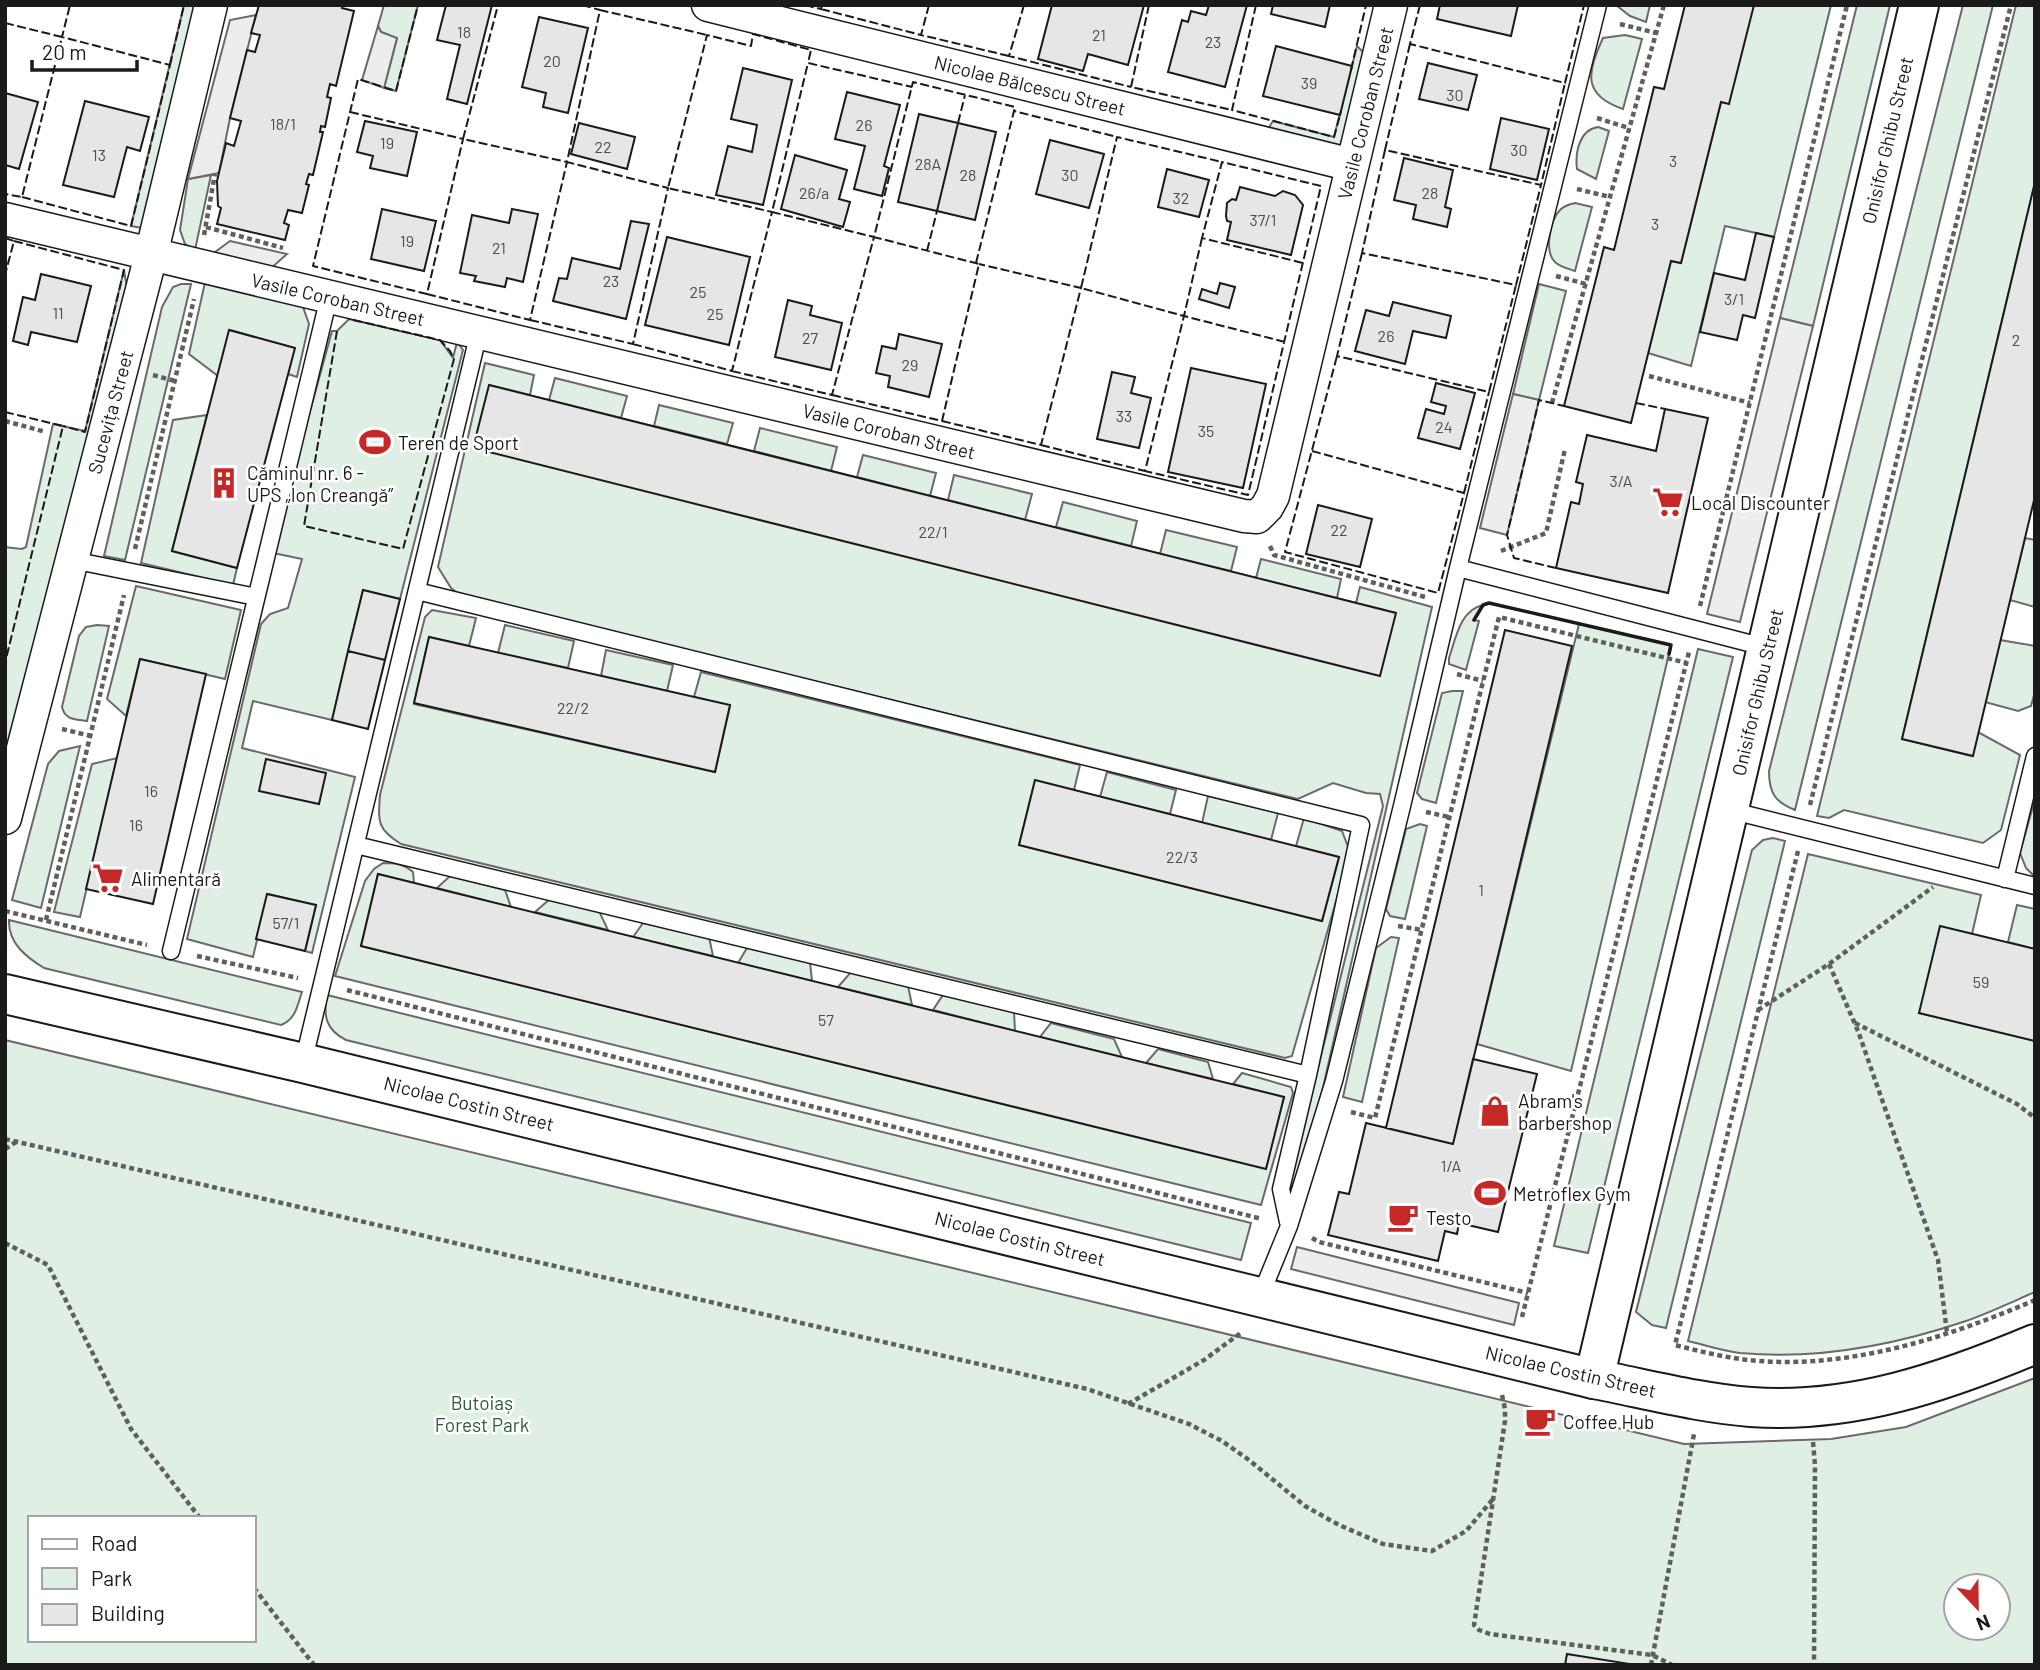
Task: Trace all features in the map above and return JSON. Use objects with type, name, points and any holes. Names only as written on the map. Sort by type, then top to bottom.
[{"type":"main road","name":"Onisifor Ghibu Street","points":[[1594,1379],[1919,5]]},
{"type":"main road","name":"Nicolae Costin Street","points":[[5,994],[303,1063],[1594,1379],[1701,1399],[1751,1407],[1813,1406],[1875,1399],[1928,1385],[2035,1345]]},
{"type":"street","name":"Sucevița Street","points":[[5,818],[151,255],[211,5]]},
{"type":"street","name":"Nicolae Bălcescu Street","points":[[708,5],[1352,165]]},
{"type":"street","name":"Vasile Coroban Street","points":[[5,219],[1230,513],[1257,517],[1273,496],[1391,5]]},
{"type":"lane","points":[[1260,1297],[1289,1226],[1326,1106],[1596,11]]},
{"type":"lane","points":[[171,951],[329,297]]},
{"type":"lane","points":[[303,1063],[479,332]]},
{"type":"lane","points":[[72,560],[256,597]]},
{"type":"lane","points":[[1458,568],[1768,648]]},
{"type":"lane","points":[[417,591],[1361,825],[1281,1189],[1289,1226]]},
{"type":"lane","points":[[2005,879],[2035,756]]},
{"type":"lane","points":[[1729,810],[2035,886]]},
{"type":"lane","points":[[356,845],[1308,1075]]},
{"type":"path","points":[[1552,403],[1664,5]]},
{"type":"path","points":[[1695,629],[1847,5]]},
{"type":"path","points":[[2011,5],[1675,1345],[1722,1357],[1759,1362],[1802,1362],[1891,1349],[1947,1333],[2035,1300]]},
{"type":"path","points":[[1596,11],[1656,33]]},
{"type":"path","points":[[1572,110],[1629,128]]},
{"type":"path","points":[[206,227],[290,250]]},
{"type":"path","points":[[1649,376],[1750,403]]},
{"type":"path","points":[[5,421],[46,432]]},
{"type":"path","points":[[1458,568],[1546,533],[1565,449]]},
{"type":"path","points":[[1257,517],[1274,555],[1449,603]]},
{"type":"path","points":[[1326,1106],[1375,1118],[1499,617],[1687,663],[1522,1317]]},
{"type":"path","points":[[1758,1010],[1829,964],[1959,868]]},
{"type":"path","points":[[5,911],[323,984],[1289,1226],[1319,1242],[1528,1293]]},
{"type":"path","points":[[1829,964],[1854,1022],[1938,1260],[1947,1333]]},
{"type":"path","points":[[1854,1022],[2017,1104],[2035,1118]]},
{"type":"path","points":[[5,1139],[1087,1389],[1189,1424],[1222,1441],[1305,1506],[1339,1525],[1383,1544],[1432,1550],[1466,1531],[1493,1499]]},
{"type":"path","points":[[5,1149],[17,1142]]},
{"type":"path","points":[[5,1243],[48,1265],[131,1429],[198,1516]]},
{"type":"path","points":[[1127,1404],[1195,1365],[1234,1338],[1252,1323],[1260,1297]]},
{"type":"path","points":[[1503,1388],[1505,1414],[1474,1625],[1490,1634],[1652,1656],[1672,1665]]},
{"type":"path","points":[[1651,1665],[1701,1399]]},
{"type":"path","points":[[1812,1436],[1815,1465],[1814,1665]]},
{"type":"path","points":[[256,1591],[314,1665]]},
{"type":"green space","points":[[184,5],[197,5],[142,228],[131,226]]},
{"type":"green space","points":[[384,5],[418,5],[396,91],[384,88],[397,38],[381,32],[378,26]]},
{"type":"green space","points":[[1616,5],[1650,5],[1646,22],[1630,16]]},
{"type":"green space","points":[[1754,5],[1831,5],[1774,237],[1725,226],[1691,366],[1648,353],[1671,261],[1681,263],[1721,102]]},
{"type":"green space","points":[[1857,5],[1890,5],[1813,326],[1780,318]]},
{"type":"green space","points":[[1963,5],[1993,5],[1795,810],[1774,796],[1769,771]]},
{"type":"green space","points":[[2016,5],[2035,5],[2035,182],[1902,739],[1972,756],[1978,732],[2020,755],[2001,830],[1983,843],[1844,810],[1829,818],[1817,816]]},
{"type":"green space","points":[[1625,35],[1642,39],[1623,109],[1600,97],[1594,90],[1591,72],[1603,38]]},
{"type":"green space","points":[[1357,46],[1365,54],[1346,137],[1340,147],[1265,134],[1273,121],[1334,137]]},
{"type":"green space","points":[[1598,127],[1609,131],[1596,179],[1577,169],[1577,156],[1582,137]]},
{"type":"green space","points":[[211,175],[195,250],[185,244],[180,230],[188,179]]},
{"type":"green space","points":[[1575,203],[1592,207],[1575,271],[1555,262],[1549,244],[1556,215],[1563,207]]},
{"type":"green space","points":[[124,270],[127,288],[5,781],[5,547],[26,547],[53,424],[85,431]]},
{"type":"green space","points":[[206,278],[292,299],[303,307],[309,324],[297,377],[288,374],[294,348],[230,330],[218,376],[189,354]]},
{"type":"green space","points":[[191,284],[125,560],[104,556],[162,307],[173,287]]},
{"type":"green space","points":[[1539,284],[1566,291],[1539,400],[1513,394]]},
{"type":"green space","points":[[349,319],[440,340],[453,358],[457,342],[463,350],[400,599],[363,590],[332,720],[253,701],[242,748],[355,777],[312,953],[305,951],[316,905],[268,894],[253,957],[187,939],[261,624],[270,614],[288,608],[302,559],[273,553],[280,521],[332,331],[337,331]]},
{"type":"green space","points":[[485,363],[534,375],[530,395],[489,385],[1356,603],[1360,587],[1432,607],[1322,1092],[1295,1189],[1288,1189],[1383,806],[1380,794],[1366,793],[1333,783],[1298,799],[460,595],[451,588],[438,567]]},
{"type":"green space","points":[[555,378],[627,396],[621,418],[549,400]]},
{"type":"green space","points":[[659,405],[733,423],[727,444],[654,426]]},
{"type":"green space","points":[[207,415],[172,551],[237,568],[233,585],[141,563],[173,420]]},
{"type":"green space","points":[[760,428],[837,447],[831,471],[754,451]]},
{"type":"green space","points":[[863,455],[936,473],[930,496],[857,477]]},
{"type":"green space","points":[[954,475],[1032,494],[1025,520],[948,500]]},
{"type":"green space","points":[[1063,502],[1137,521],[1131,546],[1056,527]]},
{"type":"green space","points":[[1166,530],[1237,547],[1231,571],[1160,554]]},
{"type":"green space","points":[[2025,538],[2035,540],[2035,607],[2010,600]]},
{"type":"green space","points":[[1261,559],[1341,579],[1337,598],[1256,578]]},
{"type":"green space","points":[[136,586],[241,610],[225,679],[140,659],[126,716],[107,699]]},
{"type":"green space","points":[[1483,605],[1474,620],[1479,621],[1466,670],[1449,664],[1454,642],[1464,619],[1475,608]]},
{"type":"green space","points":[[432,610],[476,618],[469,646],[429,637],[414,704],[715,772],[730,706],[694,697],[701,672],[1080,765],[1074,790],[1035,781],[1019,845],[1322,921],[1339,857],[1296,846],[1304,818],[1342,831],[1350,852],[1292,1056],[1285,1058],[401,844],[383,829],[379,818],[380,795],[425,617]]},
{"type":"green space","points":[[1579,624],[1671,645],[1571,1071],[1477,1044]]},
{"type":"green space","points":[[505,625],[574,641],[568,668],[498,653]]},
{"type":"green space","points":[[109,626],[87,721],[75,719],[68,717],[62,707],[79,636],[86,627]]},
{"type":"green space","points":[[2000,640],[2035,646],[2035,692],[2031,706],[2018,711],[1985,702]]},
{"type":"green space","points":[[1698,649],[1733,657],[1588,1253],[1554,1246]]},
{"type":"green space","points":[[606,650],[673,665],[667,691],[601,676]]},
{"type":"green space","points":[[1463,691],[1436,803],[1422,799],[1417,793],[1442,693]]},
{"type":"green space","points":[[80,746],[41,908],[12,900],[48,764],[59,751]]},
{"type":"green space","points":[[117,758],[80,917],[54,912],[92,764]]},
{"type":"green space","points":[[1107,772],[1176,790],[1170,814],[1100,797]]},
{"type":"green space","points":[[1208,796],[1278,813],[1271,840],[1202,823]]},
{"type":"green space","points":[[2035,799],[2035,877],[2026,868],[2020,853]]},
{"type":"green space","points":[[1420,824],[1427,826],[1405,919],[1390,916],[1386,909],[1406,829]]},
{"type":"green space","points":[[1773,838],[1785,841],[1666,1328],[1652,1325],[1636,1312],[1752,850],[1763,840]]},
{"type":"green space","points":[[1808,854],[1981,895],[1972,934],[1919,1013],[2035,1041],[2035,1292],[1966,1321],[1883,1344],[1797,1354],[1740,1353],[1688,1341]]},
{"type":"green space","points":[[383,863],[399,864],[410,869],[414,883],[378,874],[361,946],[1266,1168],[1284,1097],[1233,1084],[1242,1073],[1291,1087],[1293,1093],[1261,1205],[335,976],[365,881],[374,869]]},
{"type":"green space","points":[[450,876],[505,890],[511,907],[437,888]]},
{"type":"green space","points":[[551,898],[599,911],[608,930],[535,912]]},
{"type":"green space","points":[[2017,905],[2035,909],[2035,949],[2008,942]]},
{"type":"green space","points":[[9,920],[302,992],[293,1016],[281,1025],[44,968],[25,954],[15,942],[9,928]]},
{"type":"green space","points":[[643,923],[709,937],[713,956],[633,937]]},
{"type":"green space","points":[[1391,937],[1399,938],[1362,1102],[1343,1097],[1376,948]]},
{"type":"green space","points":[[747,948],[810,962],[812,981],[738,963]]},
{"type":"green space","points":[[851,972],[908,986],[912,1005],[838,987]]},
{"type":"green space","points":[[327,995],[1251,1223],[1241,1260],[346,1040],[330,1027],[325,1009]]},
{"type":"green space","points":[[943,995],[1014,1012],[1015,1031],[933,1010]]},
{"type":"green space","points":[[1051,1023],[1114,1039],[1122,1057],[1040,1037]]},
{"type":"green space","name":"Butoiaș Forest Park","points":[[5,1040],[1684,1444],[1831,1439],[1906,1427],[2035,1378],[2035,1665],[5,1665]]},
{"type":"green space","points":[[1158,1049],[1208,1062],[1213,1079],[1146,1063]]},
{"type":"shaded area","points":[[256,15],[219,173],[188,179],[230,20]]},
{"type":"shaded area","points":[[378,26],[381,32],[397,38],[384,88],[362,80]]},
{"type":"shaded area","points":[[230,241],[287,254],[269,270],[211,255]]},
{"type":"shaded area","points":[[1780,318],[1813,326],[1740,622],[1707,614]]},
{"type":"shaded area","points":[[1513,394],[1539,400],[1507,535],[1480,528]]},
{"type":"shaded area","points":[[1297,1247],[1519,1303],[1514,1325],[1291,1269]]},
{"type":"building","points":[[259,5],[343,5],[342,8],[354,11],[336,86],[330,84],[327,97],[331,98],[325,127],[321,126],[320,132],[323,132],[313,175],[309,174],[306,184],[309,185],[302,213],[288,210],[284,223],[289,225],[285,240],[217,224],[221,208],[218,206],[217,181],[226,143],[234,146],[241,121],[230,118],[247,50],[255,52],[260,35],[251,33]]},
{"type":"building","points":[[446,5],[492,5],[467,104],[447,99],[460,45],[437,40]]},
{"type":"building","points":[[1052,5],[1144,5],[1128,65],[1088,54],[1083,71],[1038,59]]},
{"type":"building","points":[[1209,5],[1247,5],[1225,87],[1168,72],[1182,20],[1188,22],[1191,11],[1206,15]]},
{"type":"building","points":[[1273,5],[1330,5],[1325,27],[1271,14]]},
{"type":"building","points":[[1440,5],[1518,5],[1511,36],[1437,19]]},
{"type":"building","points":[[1685,5],[1754,5],[1729,104],[1721,102],[1681,263],[1671,261],[1631,423],[1564,406],[1604,247],[1614,250],[1654,87],[1664,89]]},
{"type":"building","points":[[539,17],[588,28],[568,113],[543,107],[546,93],[522,87]]},
{"type":"building","points":[[1276,46],[1352,66],[1340,115],[1263,96]]},
{"type":"building","points":[[1428,63],[1477,75],[1468,110],[1419,99]]},
{"type":"building","points":[[743,68],[792,80],[763,205],[716,195],[728,146],[752,152],[757,125],[731,119]]},
{"type":"building","points":[[847,92],[900,105],[884,166],[889,168],[882,196],[854,189],[865,146],[835,139]]},
{"type":"building","points":[[5,93],[38,102],[19,169],[5,165]]},
{"type":"building","points":[[85,101],[149,117],[140,151],[127,147],[114,197],[63,185]]},
{"type":"building","points":[[919,114],[958,123],[937,211],[898,202]]},
{"type":"building","points":[[1501,118],[1549,129],[1537,180],[1490,169]]},
{"type":"building","points":[[365,121],[417,132],[407,176],[370,168],[373,156],[357,152]]},
{"type":"building","points":[[579,123],[635,137],[627,169],[571,154]]},
{"type":"building","points":[[958,123],[996,132],[975,220],[937,211]]},
{"type":"building","points":[[1050,140],[1104,154],[1089,208],[1036,194]]},
{"type":"building","points":[[795,155],[847,170],[839,199],[850,202],[843,227],[781,209]]},
{"type":"building","points":[[1404,158],[1453,170],[1445,207],[1451,209],[1447,227],[1413,219],[1416,205],[1394,200]]},
{"type":"building","points":[[1167,169],[1209,180],[1199,217],[1158,207]]},
{"type":"building","points":[[2035,182],[2035,496],[1973,756],[1902,739]]},
{"type":"building","points":[[1240,187],[1275,196],[1283,191],[1295,195],[1303,205],[1291,255],[1227,240],[1231,222],[1227,221],[1227,203],[1232,199],[1236,200]]},
{"type":"building","points":[[382,209],[436,221],[424,271],[371,259]]},
{"type":"building","points":[[512,209],[538,214],[523,282],[507,278],[505,287],[474,281],[476,276],[460,273],[472,215],[509,223]]},
{"type":"building","points":[[631,221],[649,224],[626,319],[553,301],[559,278],[567,279],[572,258],[620,269]]},
{"type":"building","points":[[1756,233],[1774,237],[1755,318],[1743,315],[1737,340],[1700,332],[1714,273],[1745,280]]},
{"type":"building","points":[[667,237],[750,257],[729,345],[645,325]]},
{"type":"building","points":[[41,274],[91,286],[77,342],[31,332],[28,345],[13,341],[23,297],[35,300]]},
{"type":"building","points":[[1220,283],[1235,287],[1229,308],[1199,299],[1202,289],[1217,294]]},
{"type":"building","points":[[788,300],[812,306],[810,315],[842,323],[831,370],[775,357]]},
{"type":"building","points":[[1393,302],[1451,316],[1446,338],[1413,331],[1405,364],[1355,351],[1366,310],[1389,316]]},
{"type":"building","name":"Căminul nr. 6 - UPS „Ion Creangă”","points":[[229,330],[295,348],[237,568],[172,551]]},
{"type":"building","points":[[899,334],[942,344],[929,397],[888,387],[890,376],[876,373],[882,346],[896,349]]},
{"type":"building","points":[[1191,368],[1266,384],[1243,488],[1168,472]]},
{"type":"building","points":[[1112,372],[1135,377],[1131,393],[1151,398],[1139,448],[1097,439]]},
{"type":"building","points":[[1436,383],[1475,393],[1460,449],[1418,438],[1426,409],[1444,414],[1446,406],[1431,402]]},
{"type":"building","points":[[489,385],[1396,613],[1380,676],[473,448]]},
{"type":"building","points":[[1665,409],[1708,418],[1668,593],[1556,568],[1571,502],[1579,504],[1583,484],[1576,482],[1587,435],[1656,451]]},
{"type":"building","points":[[1318,505],[1372,519],[1360,567],[1306,554]]},
{"type":"building","points":[[363,590],[400,599],[385,660],[348,651]]},
{"type":"building","points":[[1505,630],[1572,646],[1453,1144],[1386,1128]]},
{"type":"building","points":[[429,637],[730,705],[715,772],[414,703]]},
{"type":"building","points":[[348,651],[385,660],[368,729],[332,720]]},
{"type":"building","points":[[140,659],[206,674],[153,904],[86,889]]},
{"type":"building","points":[[266,759],[326,773],[319,804],[259,791]]},
{"type":"building","points":[[1035,780],[1339,857],[1322,921],[1019,845]]},
{"type":"building","points":[[378,874],[1284,1097],[1266,1169],[361,946]]},
{"type":"building","points":[[267,894],[316,905],[305,951],[256,939]]},
{"type":"building","points":[[1940,926],[2035,949],[2035,1041],[1919,1013]]},
{"type":"building","points":[[1473,1059],[1537,1074],[1498,1232],[1459,1223],[1457,1234],[1445,1231],[1438,1261],[1328,1235],[1339,1192],[1349,1194],[1366,1123],[1453,1144]]},
{"type":"building","points":[[1567,1654],[1630,1664],[1630,1665],[1565,1665]]},
{"type":"fence","points":[[22,197],[131,226],[170,65],[62,37],[70,5]]},
{"type":"fence","points":[[170,65],[184,5]]},
{"type":"fence","points":[[350,112],[463,139],[427,294],[313,266],[358,79],[396,91],[418,5]]},
{"type":"fence","points":[[427,294],[530,320],[567,162],[463,139],[498,5]]},
{"type":"fence","points":[[582,5],[600,10]]},
{"type":"fence","points":[[805,5],[821,9],[822,5]]},
{"type":"fence","points":[[929,5],[921,35],[1009,56]]},
{"type":"fence","points":[[1024,5],[1009,56],[1131,87]]},
{"type":"fence","points":[[1149,5],[1131,87],[1232,110]]},
{"type":"fence","points":[[1256,5],[1232,110],[1334,137],[1341,111]]},
{"type":"fence","points":[[1351,70],[1366,5]]},
{"type":"fence","points":[[1420,5],[1410,44],[1565,83],[1584,5]]},
{"type":"fence","points":[[821,9],[921,35]]},
{"type":"fence","points":[[530,320],[633,344],[668,188],[567,162],[600,10],[707,35]]},
{"type":"fence","points":[[5,23],[62,37],[22,197],[5,194]]},
{"type":"fence","points":[[633,344],[732,371],[772,212],[668,188],[707,35],[751,46],[753,34],[811,50],[808,63]]},
{"type":"fence","points":[[1410,44],[1385,150],[1541,185],[1565,83]]},
{"type":"fence","points":[[732,371],[832,395],[874,237],[772,212],[808,63],[912,87]]},
{"type":"fence","points":[[832,395],[942,421],[979,264],[874,237],[913,82],[1015,107],[1014,111]]},
{"type":"fence","points":[[958,123],[965,95]]},
{"type":"fence","points":[[976,263],[1014,111],[1117,137]]},
{"type":"fence","points":[[1202,238],[1184,316],[1081,288],[1117,137],[1222,162]]},
{"type":"fence","points":[[1385,150],[1362,253],[1516,285],[1541,185]]},
{"type":"fence","points":[[1285,342],[1184,316],[1145,471],[1248,495],[1321,186],[1222,162],[1202,238],[1303,263]]},
{"type":"fence","points":[[927,251],[937,211]]},
{"type":"fence","points":[[5,238],[14,241],[5,275]]},
{"type":"fence","points":[[14,241],[124,270],[85,432],[63,426]]},
{"type":"fence","points":[[1362,253],[1337,356],[1489,392],[1516,285]]},
{"type":"fence","points":[[942,421],[1041,445],[1081,288],[979,264]]},
{"type":"fence","points":[[337,331],[304,526],[403,549],[454,359],[440,340],[349,319]]},
{"type":"fence","points":[[1312,451],[1464,493],[1438,593],[1285,552],[1337,356]]},
{"type":"fence","points":[[1464,493],[1489,392]]},
{"type":"fence","points":[[1556,568],[1514,558],[1507,535],[1539,400],[1564,406]]},
{"type":"fence","points":[[1636,403],[1665,409]]},
{"type":"fence","points":[[5,412],[63,426],[5,663]]},
{"type":"fence","points":[[1041,445],[1145,471]]},
{"type":"wall","points":[[1474,620],[1483,605],[1489,603],[1671,645],[1669,654]]},
{"type":"place","name":"Teren de Sport","points":[[375,442]]},
{"type":"place","name":"Căminul nr. 6 - UPS „Ion Creangă”","points":[[224,483]]},
{"type":"place","name":"Local Discounter","points":[[1668,502]]},
{"type":"place","name":"Alimentară","points":[[108,878]]},
{"type":"place","name":"Abram's barbershop","points":[[1495,1111]]},
{"type":"place","name":"Metroflex Gym","points":[[1490,1193]]},
{"type":"place","name":"Testo","points":[[1403,1217]]},
{"type":"place","name":"Coffee Hub","points":[[1540,1421]]}]
